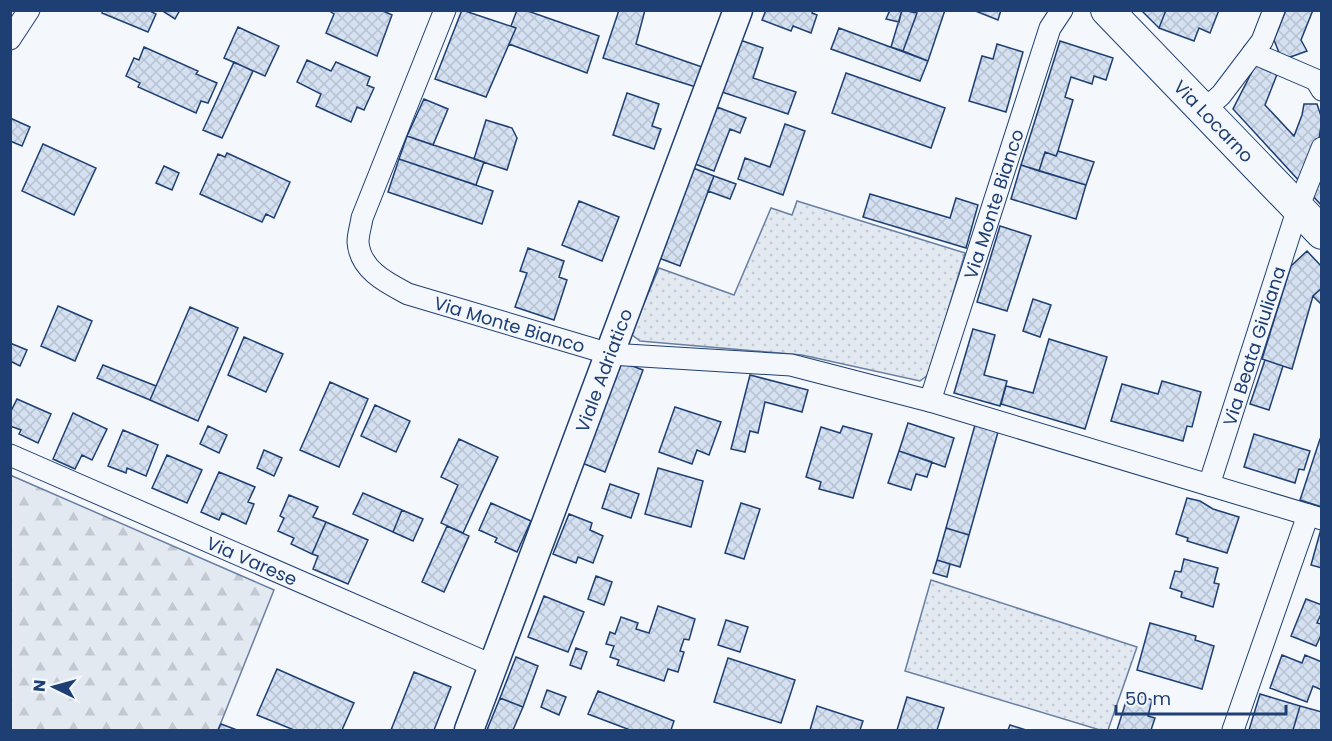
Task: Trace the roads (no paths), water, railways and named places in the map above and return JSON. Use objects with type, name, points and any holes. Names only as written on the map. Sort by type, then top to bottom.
[{"type":"main road","name":"Via Locarno","points":[[1107,10],[1322,233]]},
{"type":"street","points":[[10,39],[29,10]]},
{"type":"street","name":"Via Monte Bianco","points":[[445,10],[362,218],[358,243],[366,266],[385,282],[408,294],[610,354],[791,364],[930,401],[1315,517]]},
{"type":"street","name":"Viale Adriatico","points":[[469,730],[738,10]]},
{"type":"street","name":"Via Monte Bianco","points":[[930,401],[1050,28],[1062,10]]},
{"type":"street","points":[[1204,109],[1221,94],[1262,41],[1274,10]]},
{"type":"street","points":[[1253,53],[1316,80],[1322,90]]},
{"type":"street","name":"Via Beata Giuliana","points":[[1209,485],[1298,208],[1322,148]]},
{"type":"street","name":"Via Varese","points":[[10,455],[494,666]]},
{"type":"street","points":[[1233,730],[1315,517]]}]
